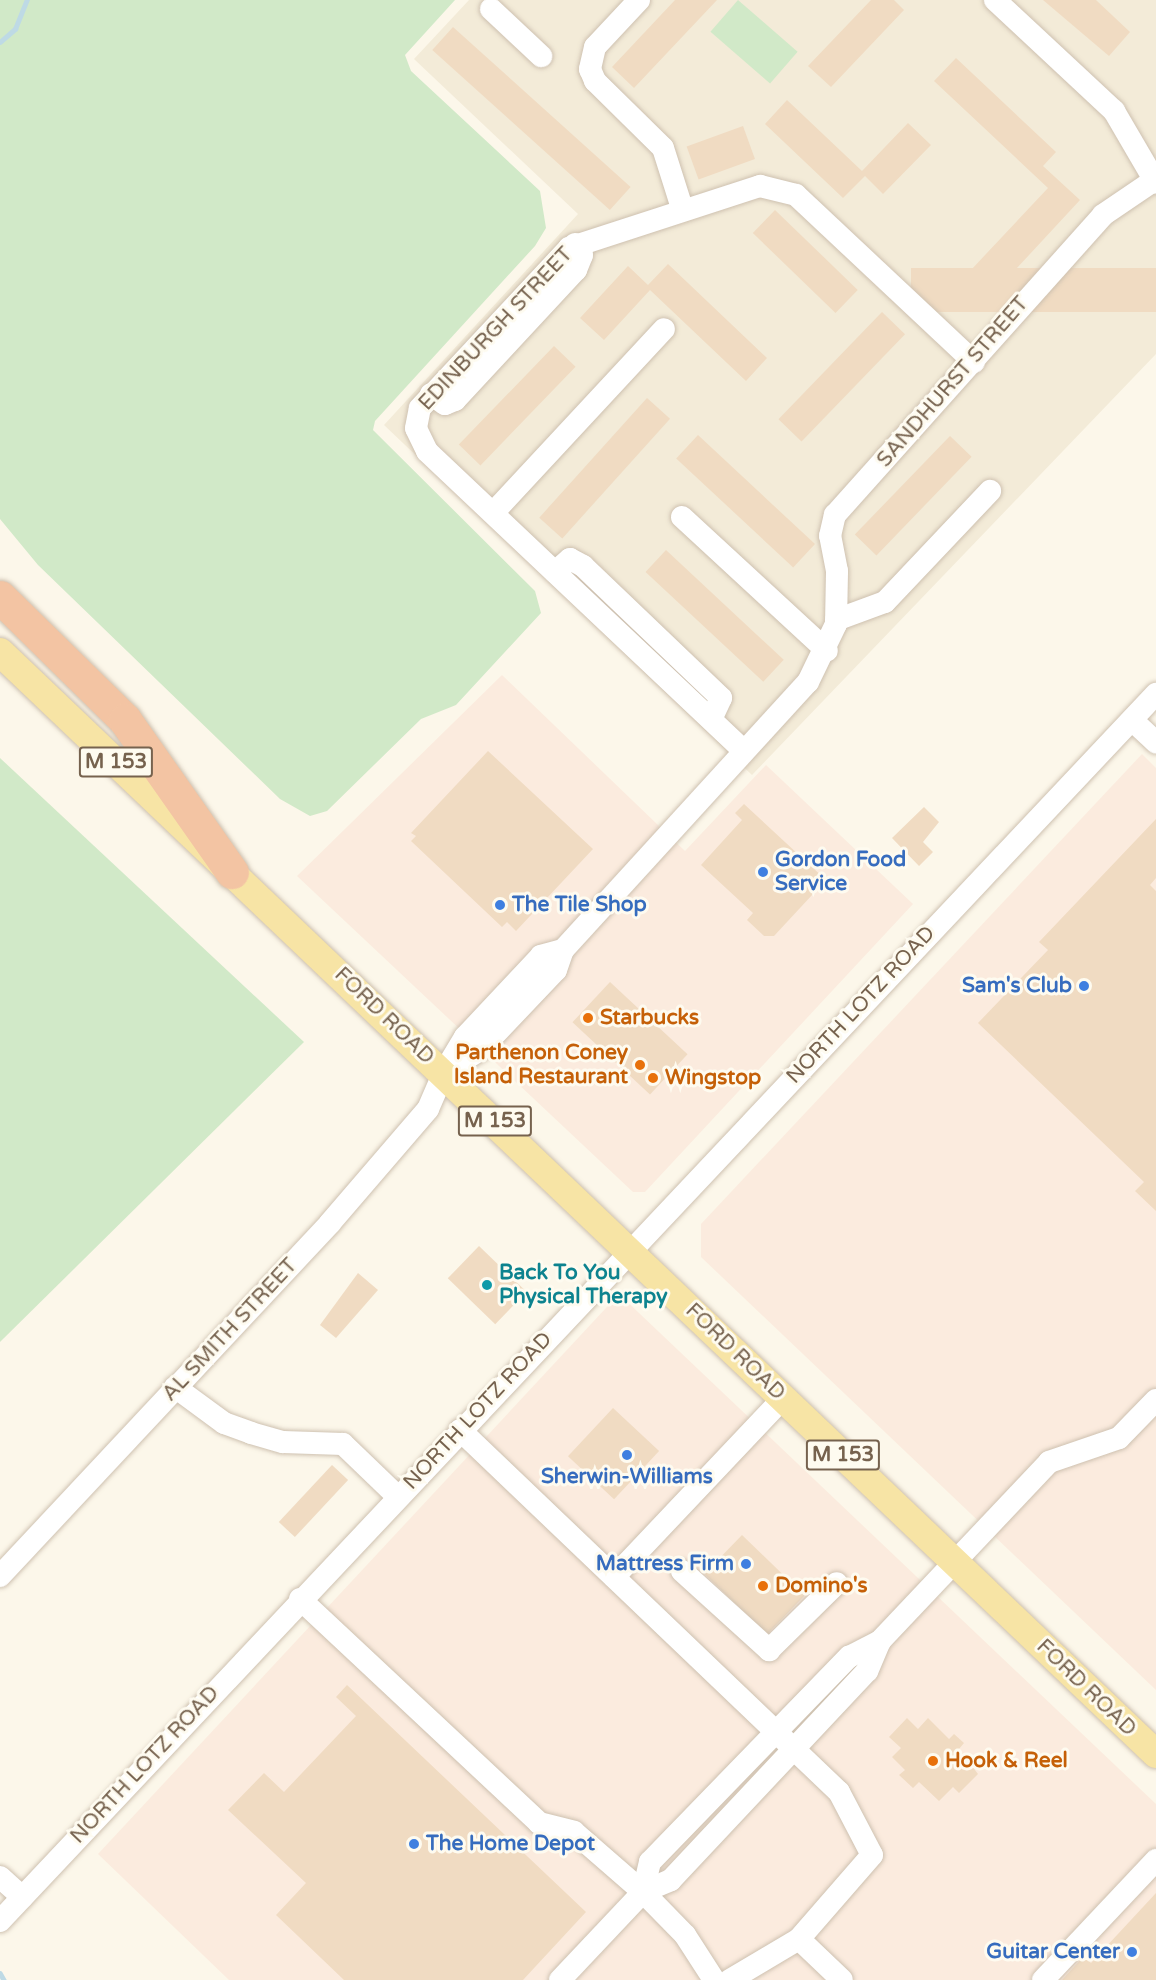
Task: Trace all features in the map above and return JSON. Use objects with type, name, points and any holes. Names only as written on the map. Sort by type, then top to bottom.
[{"type":"highway","points":[[0,597],[125,720],[232,872]]},
{"type":"main road","name":"FORD ROAD","points":[[0,652],[444,1072],[1156,1754]]},
{"type":"street","points":[[639,0],[595,47],[590,69],[595,81],[663,148],[682,208]]},
{"type":"street","points":[[995,0],[1114,111],[1155,182]]},
{"type":"street","points":[[491,9],[541,56]]},
{"type":"street","name":"SANDHURST STREET","points":[[444,1072],[465,1037],[541,956],[563,950],[808,682],[827,651],[836,620],[837,571],[830,536],[835,515],[1103,215],[1155,182]]},
{"type":"street","name":"EDINBURGH STREET","points":[[744,751],[419,440],[417,415],[431,394],[575,244],[682,208],[760,186],[789,190],[974,362]]},
{"type":"street","points":[[493,513],[664,329]]},
{"type":"street","points":[[836,620],[868,613],[885,602],[990,491]]},
{"type":"street","points":[[682,517],[827,651]]},
{"type":"street","name":"NORTH LOTZ ROAD","points":[[0,1921],[300,1599],[1132,720],[1154,701]]},
{"type":"street","points":[[1132,720],[1156,742]]},
{"type":"street","name":"AL SMITH STREET","points":[[0,1576],[330,1223],[428,1109],[444,1072]]},
{"type":"street","points":[[175,1388],[216,1418],[251,1433],[283,1442],[343,1444],[397,1497]]},
{"type":"street","points":[[614,1576],[783,1398]]},
{"type":"street","points":[[643,1892],[650,1862],[849,1657],[880,1641],[1049,1462],[1119,1438],[1156,1400]]},
{"type":"street","points":[[460,1430],[839,1792],[872,1855],[799,1939],[729,1980]]},
{"type":"street","points":[[682,1570],[769,1650],[837,1583]]},
{"type":"street","points":[[300,1599],[539,1823],[574,1832],[643,1892],[684,1935],[714,1980]]},
{"type":"street","points":[[560,1980],[643,1892],[671,1880],[867,1671],[880,1641]]},
{"type":"street","points":[[1042,1980],[1156,1860]]},
{"type":"street","points":[[0,1877],[22,1897]]},
{"type":"street","points":[[799,1939],[842,1980]]},
{"type":"shaded area","points":[[469,0],[1156,0],[1156,354],[752,775],[384,425],[578,214],[414,59]]},
{"type":"shaded area","points":[[502,675],[685,851],[766,765],[913,904],[645,1192],[633,1192],[297,876]]},
{"type":"shaded area","points":[[1142,754],[1156,768],[1156,1690],[701,1257],[701,1224]]},
{"type":"shaded area","points":[[619,1294],[1156,1804],[1156,1980],[229,1980],[98,1854]]},
{"type":"green space","points":[[0,0],[455,0],[405,55],[411,71],[540,191],[546,228],[535,246],[375,421],[373,430],[535,591],[541,613],[456,705],[421,719],[327,811],[310,816],[280,799],[38,565],[0,519]]},
{"type":"green space","points":[[738,0],[798,52],[770,84],[710,32]]},
{"type":"green space","points":[[0,758],[304,1042],[0,1342]]},
{"type":"building","points":[[675,0],[717,0],[634,88],[612,67]]},
{"type":"building","points":[[871,0],[894,0],[904,10],[831,87],[808,66]]},
{"type":"building","points":[[1043,0],[1096,0],[1130,32],[1109,56]]},
{"type":"building","points":[[453,27],[631,187],[610,210],[432,50]]},
{"type":"building","points":[[956,58],[1056,152],[1043,166],[1080,200],[979,309],[955,287],[1048,188],[934,81]]},
{"type":"building","points":[[787,100],[862,171],[908,123],[931,145],[883,194],[865,176],[843,198],[765,124]]},
{"type":"building","points":[[743,126],[755,159],[699,179],[687,147]]},
{"type":"building","points":[[775,210],[858,290],[835,313],[753,233]]},
{"type":"building","points":[[668,264],[767,358],[746,381],[650,290],[604,340],[580,318],[628,266],[648,285]]},
{"type":"building","points":[[911,268],[1156,268],[1156,312],[911,312]]},
{"type":"building","points":[[882,312],[905,334],[802,441],[778,419]]},
{"type":"building","points":[[554,346],[576,367],[480,465],[459,445]]},
{"type":"building","points":[[647,398],[670,419],[562,538],[539,518]]},
{"type":"building","points":[[698,435],[815,544],[793,568],[676,458]]},
{"type":"building","points":[[950,436],[972,457],[876,555],[855,535]]},
{"type":"building","points":[[666,550],[784,660],[763,682],[646,572]]},
{"type":"building","points":[[488,751],[593,849],[516,931],[507,922],[502,927],[411,841],[416,836],[411,833]]},
{"type":"building","name":"Gordon Food Service","points":[[744,804],[826,880],[774,936],[764,936],[747,920],[753,913],[701,865],[742,820],[735,813]]},
{"type":"building","points":[[924,807],[939,822],[923,842],[933,852],[919,866],[892,838]]},
{"type":"building","name":"Sam's Club","points":[[1156,819],[1156,878],[1150,885],[1156,891],[1156,1211],[1135,1191],[1144,1182],[978,1023],[1048,950],[1039,942]]},
{"type":"building","points":[[610,982],[688,1054],[650,1095],[572,1022]]},
{"type":"building","name":"Back To You Physical Therapy","points":[[479,1246],[526,1292],[495,1324],[448,1278]]},
{"type":"building","points":[[358,1273],[378,1290],[336,1338],[320,1325]]},
{"type":"building","points":[[613,1408],[659,1451],[614,1499],[568,1456]]},
{"type":"building","points":[[332,1465],[348,1480],[295,1537],[279,1522]]},
{"type":"building","points":[[742,1535],[805,1595],[767,1634],[704,1574]]},
{"type":"building","name":"The Home Depot","points":[[347,1685],[586,1912],[523,1980],[344,1980],[276,1915],[306,1883],[228,1810],[264,1773],[284,1792],[356,1716],[336,1697]]},
{"type":"building","name":"Hook & Reel","points":[[907,1718],[918,1729],[928,1718],[949,1739],[954,1734],[964,1743],[959,1749],[978,1774],[959,1793],[953,1787],[939,1801],[919,1782],[913,1788],[899,1775],[905,1770],[892,1757],[901,1748],[889,1737]]},
{"type":"building","points":[[1156,1893],[1156,1980],[1062,1980],[1084,1956],[1091,1963]]},
{"type":"waterway","points":[[0,42],[15,29],[27,0]]},
{"type":"waterway","points":[[0,1973],[4,1980]]},
{"type":"place","name":"Gordon Food Service","points":[[763,872]]},
{"type":"place","name":"The Tile Shop","points":[[500,905]]},
{"type":"place","name":"Sam's Club","points":[[1084,986]]},
{"type":"place","name":"Starbucks","points":[[588,1018]]},
{"type":"place","name":"Parthenon Coney Island Restaurant","points":[[640,1065]]},
{"type":"place","name":"Wingstop","points":[[653,1078]]},
{"type":"place","name":"Back To You Physical Therapy","points":[[487,1285]]},
{"type":"place","name":"Sherwin-Williams","points":[[627,1455]]},
{"type":"place","name":"Mattress Firm","points":[[746,1564]]},
{"type":"place","name":"Domino's","points":[[763,1586]]},
{"type":"place","name":"Hook & Reel","points":[[933,1761]]},
{"type":"place","name":"The Home Depot","points":[[414,1844]]},
{"type":"place","name":"Guitar Center","points":[[1132,1952]]}]
